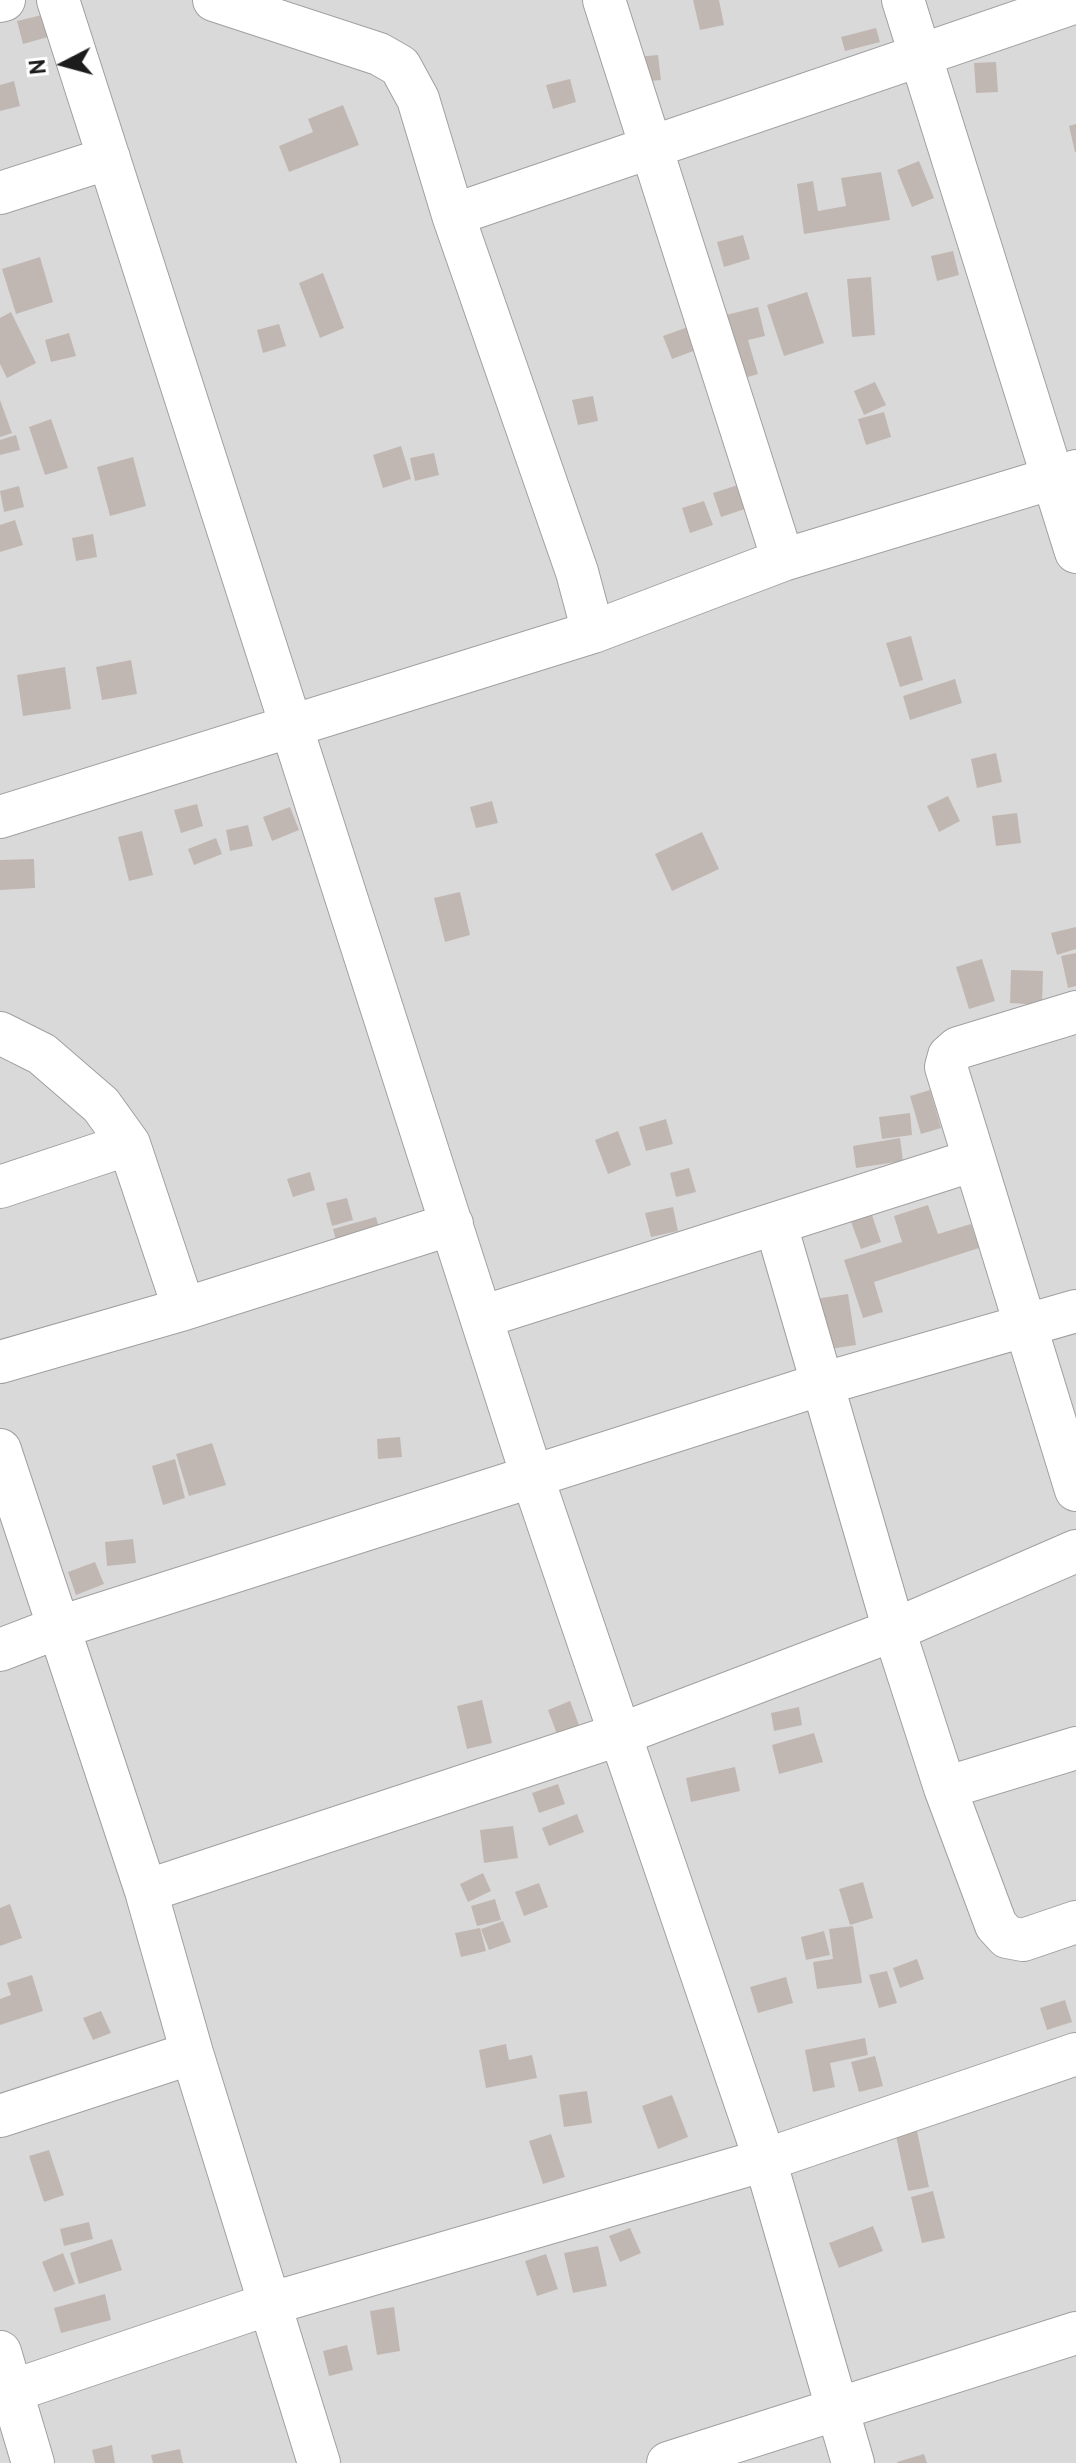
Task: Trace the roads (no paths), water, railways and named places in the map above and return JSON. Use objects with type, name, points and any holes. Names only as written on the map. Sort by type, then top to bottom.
[{"type":"street","points":[[58,0],[586,1642],[621,1734],[765,2160],[853,2463]]},
{"type":"street","points":[[214,0],[379,54],[400,66],[418,99],[453,215],[577,572],[593,632]]},
{"type":"street","points":[[604,0],[649,146],[733,395],[783,560]]},
{"type":"street","points":[[903,0],[1064,475],[1076,552]]},
{"type":"street","points":[[453,215],[1076,2]]},
{"type":"street","points":[[0,193],[109,158]]},
{"type":"street","points":[[0,817],[291,723],[593,632],[783,560],[1064,475]]},
{"type":"street","points":[[1076,1012],[958,1048],[949,1056],[946,1067],[1076,1490]]},
{"type":"street","points":[[0,1033],[42,1054],[101,1105],[129,1144],[184,1309]]},
{"type":"street","points":[[0,1187],[129,1144]]},
{"type":"street","points":[[482,1317],[974,1160]]},
{"type":"street","points":[[0,1362],[184,1309],[452,1224]]},
{"type":"street","points":[[776,1225],[894,1630],[945,1788],[996,1925],[1007,1937],[1023,1940],[1076,1922]]},
{"type":"street","points":[[0,1650],[57,1628],[822,1384],[1076,1311]]},
{"type":"street","points":[[0,1450],[146,1891],[192,2053],[319,2463]]},
{"type":"street","points":[[146,1891],[621,1734],[894,1630],[1076,1551]]},
{"type":"street","points":[[945,1788],[1076,1748]]},
{"type":"street","points":[[0,2116],[192,2053]]},
{"type":"street","points":[[33,2463],[6,2372],[269,2304],[765,2160],[1076,2054]]},
{"type":"street","points":[[668,2463],[1076,2333]]}]
